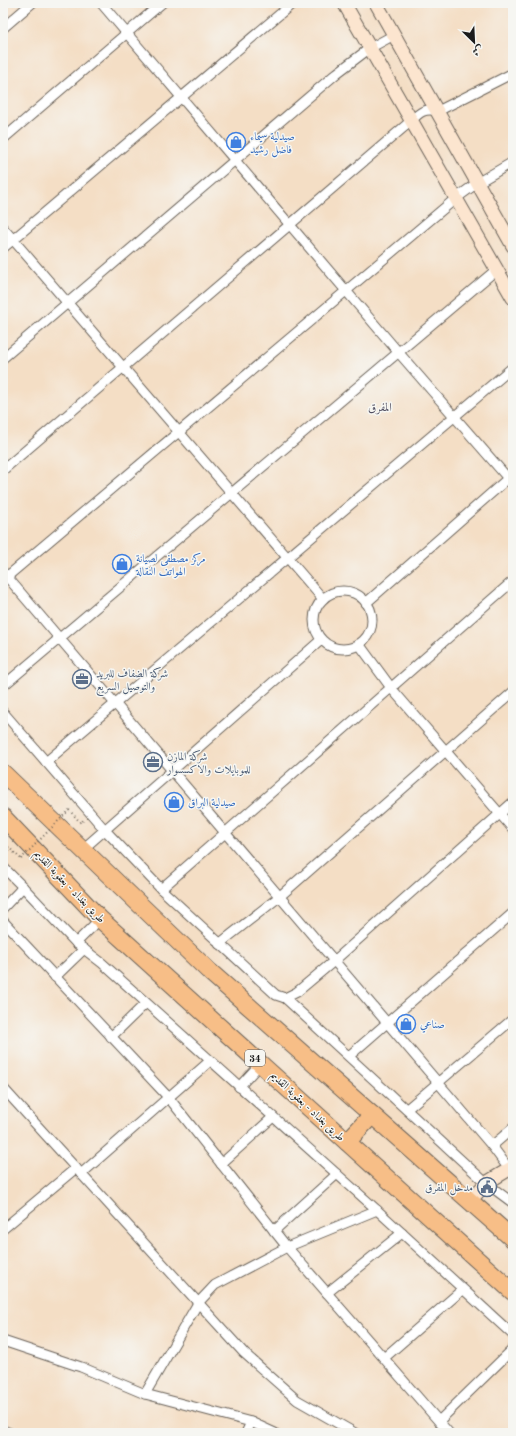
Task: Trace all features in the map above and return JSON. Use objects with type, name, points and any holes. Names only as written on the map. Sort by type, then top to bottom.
[{"type":"highway","points":[[3,773],[210,972],[513,1239]]},
{"type":"highway","name":"طريق بغداد - بعقوبة القديم","points":[[3,817],[100,919],[513,1292]]},
{"type":"highway","points":[[347,1142],[372,1115]]},
{"type":"street","points":[[3,28],[32,3]]},
{"type":"street","points":[[101,3],[454,417],[511,478],[366,603]]},
{"type":"street","points":[[3,139],[162,3]]},
{"type":"street","points":[[3,248],[293,3]]},
{"type":"street","points":[[344,3],[513,298]]},
{"type":"street","points":[[376,3],[513,246]]},
{"type":"street","points":[[3,358],[337,73],[370,48],[394,35]]},
{"type":"street","points":[[3,470],[290,225],[422,110],[429,109],[438,111],[513,74]]},
{"type":"street","points":[[470,1201],[486,1183],[511,1168],[279,897],[173,770],[4,576],[179,432],[455,199],[477,183],[513,162]]},
{"type":"street","points":[[3,228],[323,599]]},
{"type":"street","points":[[3,686],[496,270]]},
{"type":"street","points":[[46,762],[513,367]]},
{"type":"street","points":[[161,889],[392,689],[513,581]]},
{"type":"street","points":[[346,591],[354,593],[366,603],[371,616],[370,630],[366,638],[359,644],[352,648],[336,648],[322,640],[317,634],[314,619],[318,604],[323,599],[334,593],[346,591]]},
{"type":"street","points":[[83,849],[322,640]]},
{"type":"street","points":[[359,644],[392,689],[513,829]]},
{"type":"street","points":[[219,944],[279,897],[513,692]]},
{"type":"street","points":[[3,712],[105,830],[161,889],[276,995],[285,998],[486,1183],[513,1203]]},
{"type":"street","points":[[285,998],[297,992],[334,961],[513,802]]},
{"type":"street","points":[[3,867],[76,943],[146,1003],[337,1174],[462,1290],[513,1335]]},
{"type":"street","points":[[3,908],[23,887]]},
{"type":"street","points":[[349,1056],[513,913]]},
{"type":"street","points":[[76,943],[100,919]]},
{"type":"street","points":[[3,921],[169,1098],[287,1247],[450,1433]]},
{"type":"street","points":[[55,977],[84,949]]},
{"type":"street","points":[[112,1036],[146,1003]]},
{"type":"street","points":[[407,1109],[513,1019]]},
{"type":"street","points":[[3,1229],[79,1171],[169,1098],[210,1061]]},
{"type":"street","points":[[239,1087],[261,1063]]},
{"type":"street","points":[[3,1088],[244,1353],[281,1388],[297,1400],[354,1433]]},
{"type":"street","points":[[221,1164],[273,1117]]},
{"type":"street","points":[[492,1146],[513,1128]]},
{"type":"street","points":[[274,1231],[337,1174]]},
{"type":"street","points":[[145,1394],[198,1302],[215,1285],[287,1247],[377,1210]]},
{"type":"street","points":[[327,1293],[402,1233]]},
{"type":"street","points":[[384,1358],[462,1290]]},
{"type":"street","points":[[3,1341],[81,1367],[145,1394],[251,1422],[275,1433]]},
{"type":"street","points":[[439,1421],[513,1349]]},
{"type":"street","points":[[246,1433],[251,1422]]},
{"type":"street","points":[[3,1430],[10,1433]]},
{"type":"path","points":[[3,845],[4,843],[21,859],[69,810],[80,822]]},
{"type":"place","name":"صيدلية سيماء فاضل رشيد","points":[[236,142]]},
{"type":"place","name":"مركز مصطفى لصيانة الهواتف النقالة","points":[[122,564]]},
{"type":"place","name":"شركة الضفاف للبريد والتوصيل السريع","points":[[82,679]]},
{"type":"place","name":"شركة المازن للموبايلات والاكسسوار","points":[[153,762]]},
{"type":"place","name":"صيدلية البراق","points":[[174,802]]},
{"type":"place","name":"صناعي","points":[[406,1024]]},
{"type":"place","name":"مدخل المفرق","points":[[487,1187]]},
{"type":"district","name":"المفرق","points":[[380,407]]}]
